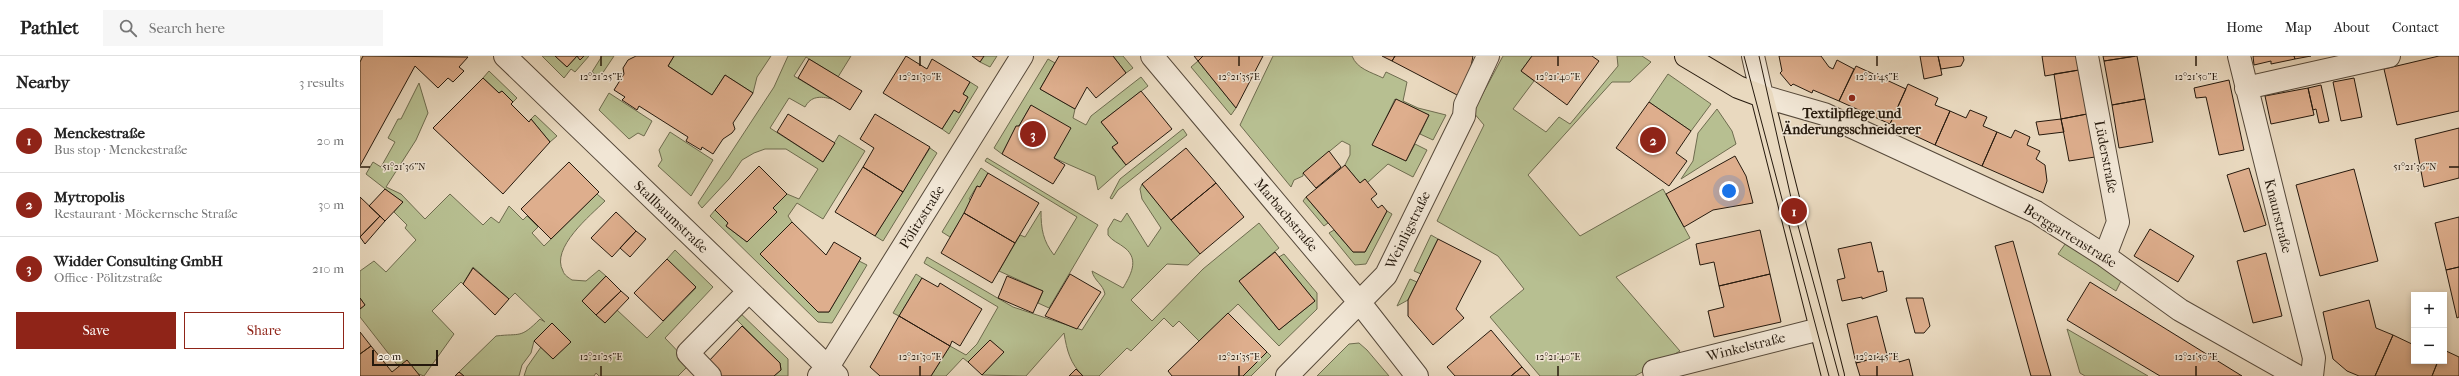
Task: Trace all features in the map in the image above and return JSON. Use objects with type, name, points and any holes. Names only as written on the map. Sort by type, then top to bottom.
[{"type":"main road","points":[[1686,56],[1738,87],[1762,96],[1833,376]]},
{"type":"street","name":"Stallbaumstraße","points":[[505,56],[748,292],[828,373]]},
{"type":"street","name":"Pölitzstraße","points":[[828,373],[1022,56]]},
{"type":"street","name":"Marbachstraße","points":[[1152,56],[1360,303],[1417,376]]},
{"type":"street","name":"Weinligstraße","points":[[1287,376],[1386,275],[1464,116],[1464,105],[1488,56]]},
{"type":"street","points":[[1753,56],[1762,96]]},
{"type":"street","name":"Lüderstraße","points":[[2087,56],[2118,222],[2104,256]]},
{"type":"street","name":"Knaurstraße","points":[[2239,56],[2314,358],[2312,376]]},
{"type":"street","points":[[2246,88],[2389,56]]},
{"type":"street","name":"Berggartenstraße","points":[[1762,96],[1824,114],[2036,212],[2104,256],[2180,310],[2297,376]]},
{"type":"street","points":[[710,376],[688,353],[748,292]]},
{"type":"street","name":"Winkelstraße","points":[[1655,376],[1654,372],[1820,329]]},
{"type":"green space","points":[[542,56],[555,56],[567,67],[577,56],[580,60],[584,56],[589,56],[575,72],[571,69],[564,78]]},
{"type":"green space","points":[[602,56],[614,56],[600,77],[592,72]]},
{"type":"green space","points":[[674,56],[771,56],[757,77],[753,93],[725,75],[712,95],[668,66]]},
{"type":"green space","points":[[788,56],[851,56],[838,77],[806,57],[794,76],[832,99],[824,97],[816,98],[807,103],[805,107],[789,98],[770,128],[823,162],[839,135],[865,151],[823,219],[797,203],[788,216],[792,222],[760,254],[818,312],[829,312],[859,261],[867,265],[832,323],[818,322],[710,216],[715,210],[728,223],[726,226],[747,242],[777,212],[773,208],[787,194],[799,199],[818,169],[786,149],[765,149],[742,160],[729,179],[702,208],[698,203],[774,87]]},
{"type":"green space","points":[[984,56],[997,56],[990,67],[980,62]]},
{"type":"green space","points":[[1113,56],[1123,56],[1133,68],[1126,73]]},
{"type":"green space","points":[[1273,56],[1352,56],[1357,64],[1369,72],[1383,78],[1386,72],[1407,82],[1403,101],[1418,108],[1446,115],[1433,140],[1420,134],[1429,115],[1395,99],[1373,145],[1406,161],[1415,144],[1427,150],[1413,177],[1388,164],[1367,183],[1365,179],[1360,183],[1345,165],[1350,155],[1350,145],[1342,141],[1303,173],[1303,176],[1294,180],[1291,187],[1240,125]]},
{"type":"green space","points":[[1503,56],[1532,56],[1521,71],[1534,81],[1513,109],[1546,132],[1559,117],[1570,124],[1618,66],[1617,56],[1642,56],[1651,62],[1630,82],[1612,82],[1528,175],[1580,236],[1663,189],[1690,238],[1616,277],[1680,351],[1635,376],[1540,376],[1490,317],[1524,289],[1498,256],[1437,221],[1484,125],[1473,112]]},
{"type":"green space","points":[[1048,59],[1055,63],[1040,89],[1075,109],[1073,118],[1086,125],[1091,116],[1141,77],[1148,86],[1101,122],[1118,143],[1112,148],[1126,165],[1098,190],[1095,176],[1054,158],[1031,105],[1019,126],[1016,127],[1002,154],[994,148]]},
{"type":"green space","points":[[1198,61],[1236,108],[1231,115],[1191,67]]},
{"type":"green space","points":[[489,71],[517,98],[513,102],[502,91],[499,93],[483,78]]},
{"type":"green space","points":[[1668,74],[1711,104],[1691,131],[1649,102]]},
{"type":"green space","points":[[970,82],[978,87],[949,134],[942,129],[954,110],[959,112],[968,97],[963,94]]},
{"type":"green space","points":[[419,83],[428,113],[416,140],[386,187],[401,194],[425,219],[450,194],[483,225],[491,217],[499,223],[509,206],[523,220],[527,216],[538,227],[532,233],[544,246],[597,194],[605,201],[582,223],[567,242],[562,252],[560,262],[564,274],[572,280],[586,281],[599,270],[606,276],[582,301],[605,323],[617,310],[647,338],[696,288],[667,259],[675,250],[713,287],[665,338],[690,364],[678,376],[599,376],[596,373],[594,376],[524,376],[527,367],[541,347],[553,359],[570,342],[552,323],[534,341],[531,353],[522,365],[519,376],[464,376],[459,372],[496,336],[520,334],[528,330],[540,319],[545,322],[515,293],[509,299],[473,267],[463,284],[461,282],[432,311],[454,334],[424,376],[399,367],[360,317],[360,309],[365,305],[360,298],[360,271],[374,261],[386,272],[416,240],[405,228],[407,225],[394,212],[402,202],[366,174],[373,162],[381,167],[395,142],[388,138],[398,119],[401,119]]},
{"type":"green space","points":[[609,93],[652,121],[644,136],[638,133],[629,139],[599,110]]},
{"type":"green space","points":[[1717,109],[1732,131],[1736,144],[1681,179],[1693,161],[1698,133]]},
{"type":"green space","points":[[535,115],[557,136],[550,142],[531,119]]},
{"type":"green space","points":[[1183,129],[1187,135],[1118,190],[1112,199],[1110,198],[1120,179]]},
{"type":"green space","points":[[670,132],[713,160],[691,196],[658,166],[662,160],[659,150]]},
{"type":"green space","points":[[930,148],[937,153],[883,241],[875,236]]},
{"type":"green space","points":[[987,158],[1098,225],[1049,308],[1038,303],[1043,291],[999,271],[1020,235],[1025,237],[1041,211],[1043,234],[1047,245],[1054,255],[1077,217],[985,161]]},
{"type":"green space","points":[[981,168],[988,173],[980,187],[977,186],[969,199],[972,201],[950,237],[942,232]]},
{"type":"green space","points":[[1142,184],[1200,254],[1188,265],[1167,264],[1131,300],[1152,321],[1203,269],[1259,223],[1279,248],[1239,281],[1279,330],[1315,301],[1279,257],[1284,254],[1317,293],[1317,309],[1279,346],[1238,304],[1199,341],[1179,321],[1173,327],[1164,318],[1131,351],[1127,348],[1099,376],[1083,376],[1075,366],[1070,356],[1064,333],[1026,376],[982,375],[1003,352],[990,340],[968,362],[963,358],[946,376],[931,376],[950,346],[966,355],[977,344],[998,307],[924,263],[927,257],[1013,307],[1082,330],[1105,294],[1092,271],[1123,288],[1131,273],[1133,263],[1130,253],[1108,235],[1108,229],[1114,219],[1121,222],[1127,213],[1148,247],[1161,228],[1142,199],[1140,189]]},
{"type":"green space","points":[[1306,197],[1328,223],[1324,226],[1303,201]]},
{"type":"green space","points":[[1387,211],[1392,214],[1366,264],[1355,265],[1329,233],[1334,230],[1353,252],[1365,252]]},
{"type":"green space","points":[[1431,235],[1438,239],[1421,274],[1414,271]]},
{"type":"green space","points":[[2068,240],[2121,281],[2116,291],[2058,254]]},
{"type":"green space","points":[[916,274],[922,278],[899,316],[893,313]]},
{"type":"green space","points":[[1410,279],[1417,282],[1408,300],[1397,306]]},
{"type":"green space","points":[[736,309],[788,359],[788,376],[774,376],[781,370],[780,363],[731,314]]},
{"type":"green space","points":[[2067,329],[2148,376],[2085,376],[2080,373]]},
{"type":"green space","points":[[1359,343],[1367,350],[1389,376],[1317,376],[1349,344]]},
{"type":"green space","points":[[1267,352],[1271,356],[1251,376],[1243,376]]},
{"type":"building","points":[[363,56],[468,57],[459,67],[464,71],[453,82],[448,78],[438,88],[415,66],[360,166],[360,62]]},
{"type":"building","points":[[555,56],[577,56],[567,67]]},
{"type":"building","points":[[577,56],[584,56],[580,60]]},
{"type":"building","points":[[636,56],[674,56],[668,66],[712,95],[725,75],[753,93],[733,123],[735,129],[723,139],[713,154],[702,147],[701,150],[686,141],[688,137],[639,106],[637,110],[622,100],[625,97],[614,90],[624,74],[623,68],[628,60]]},
{"type":"building","points":[[906,56],[927,69],[932,59],[970,82],[963,94],[968,97],[959,113],[954,110],[942,129],[883,93]]},
{"type":"building","points":[[972,56],[984,56],[980,62]]},
{"type":"building","points":[[1059,56],[1113,56],[1126,73],[1096,98],[1087,87],[1075,109],[1040,89]]},
{"type":"building","points":[[1194,56],[1203,56],[1198,61]]},
{"type":"building","points":[[1203,56],[1263,56],[1236,108],[1198,61]]},
{"type":"building","points":[[1382,56],[1395,56],[1392,61]]},
{"type":"building","points":[[1395,56],[1473,56],[1469,77],[1459,96],[1392,61]]},
{"type":"building","points":[[1532,56],[1592,56],[1599,61],[1567,105],[1521,71]]},
{"type":"building","points":[[1779,56],[1821,56],[1829,67],[1833,69],[1837,60],[1854,69],[1839,101],[1813,90],[1812,93],[1793,84],[1791,86],[1780,73],[1782,71]]},
{"type":"building","points":[[1920,56],[1938,56],[1942,75],[1924,79]]},
{"type":"building","points":[[1938,56],[1963,56],[1964,60],[1961,66],[1941,69]]},
{"type":"building","points":[[2042,56],[2077,56],[2079,70],[2045,76]]},
{"type":"building","points":[[2103,56],[2135,56],[2104,61]]},
{"type":"building","points":[[2137,56],[2145,99],[2112,105],[2104,61]]},
{"type":"building","points":[[2253,56],[2294,56],[2295,59],[2271,64],[2271,61],[2254,65]]},
{"type":"building","points":[[2294,56],[2311,56],[2295,59]]},
{"type":"building","points":[[2439,56],[2459,56],[2459,111],[2397,125],[2384,69]]},
{"type":"building","points":[[809,59],[862,91],[850,110],[798,78]]},
{"type":"building","points":[[1856,66],[1906,89],[1890,124],[1839,101]]},
{"type":"building","points":[[2079,70],[2087,114],[2061,119],[2054,74]]},
{"type":"building","points":[[483,78],[499,93],[502,91],[513,102],[511,104],[529,122],[531,119],[550,142],[503,194],[433,128]]},
{"type":"building","points":[[2354,78],[2362,117],[2341,121],[2333,82]]},
{"type":"building","points":[[2229,80],[2244,150],[2219,155],[2206,97],[2196,98],[2194,88]]},
{"type":"building","points":[[1908,84],[1938,98],[1935,105],[1950,111],[1935,145],[1890,124]]},
{"type":"building","points":[[2321,85],[2329,121],[2319,123],[2316,109],[2313,110],[2308,88]]},
{"type":"building","points":[[2308,88],[2314,115],[2271,124],[2265,96]]},
{"type":"building","points":[[1141,91],[1172,129],[1126,165],[1112,147],[1118,143],[1101,122]]},
{"type":"building","points":[[1396,99],[1429,115],[1406,161],[1372,145]]},
{"type":"building","points":[[2145,99],[2153,142],[2119,148],[2112,105]]},
{"type":"building","points":[[1649,102],[1691,131],[1676,153],[1687,161],[1669,186],[1616,148]]},
{"type":"building","points":[[1031,105],[1071,128],[1054,158],[1065,165],[1053,184],[1002,154],[1016,126],[1019,126]]},
{"type":"building","points":[[1970,110],[1987,117],[1983,126],[1997,132],[1982,166],[1935,145],[1950,111],[1966,118]]},
{"type":"building","points":[[788,114],[835,143],[823,162],[777,132]]},
{"type":"building","points":[[875,114],[930,147],[903,192],[863,167],[874,148],[860,139]]},
{"type":"building","points":[[2087,114],[2095,157],[2069,161],[2061,119]]},
{"type":"building","points":[[2061,119],[2064,132],[2039,135],[2036,122]]},
{"type":"building","points":[[2459,128],[2459,178],[2424,187],[2415,139]]},
{"type":"building","points":[[2015,130],[2030,137],[2027,145],[2040,151],[2036,159],[2045,165],[2047,181],[2043,193],[1982,166],[1997,132],[2011,138]]},
{"type":"building","points":[[1186,148],[1216,183],[1171,220],[1142,184]]},
{"type":"building","points":[[1329,151],[1341,167],[1316,188],[1303,173]]},
{"type":"building","points":[[1735,156],[1746,176],[1753,203],[1713,210],[1684,227],[1666,194]]},
{"type":"building","points":[[569,162],[599,192],[551,239],[521,209]]},
{"type":"building","points":[[1345,165],[1360,183],[1365,179],[1377,194],[1371,199],[1378,208],[1382,205],[1387,211],[1365,252],[1353,252],[1306,197]]},
{"type":"building","points":[[759,166],[787,194],[773,208],[777,212],[747,242],[726,226],[728,223],[715,210]]},
{"type":"building","points":[[863,167],[903,192],[875,236],[835,212]]},
{"type":"building","points":[[2249,168],[2266,225],[2244,232],[2227,175]]},
{"type":"building","points":[[2354,169],[2378,261],[2320,276],[2296,185]]},
{"type":"building","points":[[988,173],[1039,203],[1015,243],[964,213],[977,186],[980,187]]},
{"type":"building","points":[[1216,183],[1244,217],[1200,254],[1171,220]]},
{"type":"building","points":[[385,189],[403,202],[385,221],[369,206]]},
{"type":"building","points":[[360,197],[380,216],[360,237]]},
{"type":"building","points":[[616,212],[636,231],[612,257],[591,238]]},
{"type":"building","points":[[964,213],[1015,243],[992,283],[941,253]]},
{"type":"building","points":[[380,216],[385,221],[365,244],[360,237]]},
{"type":"building","points":[[2459,217],[2459,267],[2446,270],[2435,223]]},
{"type":"building","points":[[792,222],[826,255],[834,242],[861,258],[829,312],[818,312],[760,254]]},
{"type":"building","points":[[2150,229],[2194,256],[2178,282],[2134,256]]},
{"type":"building","points":[[1760,230],[1770,274],[1719,286],[1714,262],[1700,265],[1696,244]]},
{"type":"building","points":[[636,231],[646,239],[630,257],[620,248]]},
{"type":"building","points":[[1438,239],[1481,261],[1456,309],[1464,318],[1433,345],[1408,316],[1408,300]]},
{"type":"building","points":[[2013,241],[2051,376],[2031,376],[1995,246]]},
{"type":"building","points":[[1871,242],[1878,272],[1883,271],[1887,291],[1862,299],[1862,297],[1842,301],[1837,280],[1845,278],[1838,249]]},
{"type":"building","points":[[1275,252],[1315,301],[1279,330],[1239,281]]},
{"type":"building","points":[[2266,253],[2282,316],[2253,323],[2237,261]]},
{"type":"building","points":[[667,259],[696,287],[663,321],[634,293]]},
{"type":"building","points":[[2459,267],[2459,317],[2457,318],[2446,270]]},
{"type":"building","points":[[473,268],[509,299],[495,315],[463,284]]},
{"type":"building","points":[[1070,274],[1101,292],[1077,329],[1045,316]]},
{"type":"building","points":[[1770,274],[1781,322],[1714,337],[1708,311],[1724,307],[1719,286]]},
{"type":"building","points":[[606,276],[621,291],[596,315],[582,301]]},
{"type":"building","points":[[1007,276],[1043,291],[1033,313],[998,298]]},
{"type":"building","points":[[922,278],[938,287],[940,283],[982,309],[960,346],[952,341],[950,346],[899,316]]},
{"type":"building","points":[[2090,282],[2242,376],[2160,376],[2067,320]]},
{"type":"building","points":[[621,291],[629,298],[605,323],[596,315]]},
{"type":"building","points":[[360,298],[365,305],[360,309]]},
{"type":"building","points":[[1906,298],[1923,298],[1930,326],[1924,333],[1915,333]]},
{"type":"building","points":[[2369,300],[2376,328],[2393,335],[2375,376],[2359,376],[2347,371],[2333,359],[2323,312]]},
{"type":"building","points":[[1228,313],[1267,352],[1243,376],[1172,376],[1168,371]]},
{"type":"building","points":[[899,316],[950,346],[931,376],[880,376],[870,367]]},
{"type":"building","points":[[1877,316],[1887,355],[1856,363],[1847,324]]},
{"type":"building","points":[[552,323],[571,342],[553,359],[534,341]]},
{"type":"building","points":[[742,326],[780,363],[781,370],[774,376],[721,376],[707,363]]},
{"type":"building","points":[[1491,330],[1522,367],[1511,376],[1455,376],[1447,367]]},
{"type":"building","points":[[360,332],[371,346],[360,354]]},
{"type":"building","points":[[2393,335],[2411,344],[2411,364],[2437,364],[2432,376],[2375,376]]},
{"type":"building","points":[[990,340],[1004,352],[982,375],[968,362]]},
{"type":"building","points":[[371,346],[392,372],[407,360],[420,376],[360,376],[360,354]]},
{"type":"building","points":[[2447,351],[2459,357],[2459,376],[2432,376],[2437,364],[2447,364]]},
{"type":"building","points":[[1896,352],[1899,362],[1909,359],[1913,376],[1860,376],[1856,363]]},
{"type":"building","points":[[1522,367],[1530,376],[1511,376]]},
{"type":"building","points":[[1076,369],[1083,376],[1069,376]]},
{"type":"building","points":[[459,372],[464,376],[455,376]]},
{"type":"tram line","points":[[1744,56],[1829,376]]},
{"type":"tram line","points":[[1759,56],[1794,211],[1839,376]]},
{"type":"place","name":"Textilpflege und Änderungsschneiderer","points":[[1852,98]]},
{"type":"place","name":"Widder Consulting GmbH","points":[[1033,134]]},
{"type":"place","name":"Mytropolis","points":[[1653,140]]},
{"type":"place","name":"Menckestraße","points":[[1794,211]]}]
